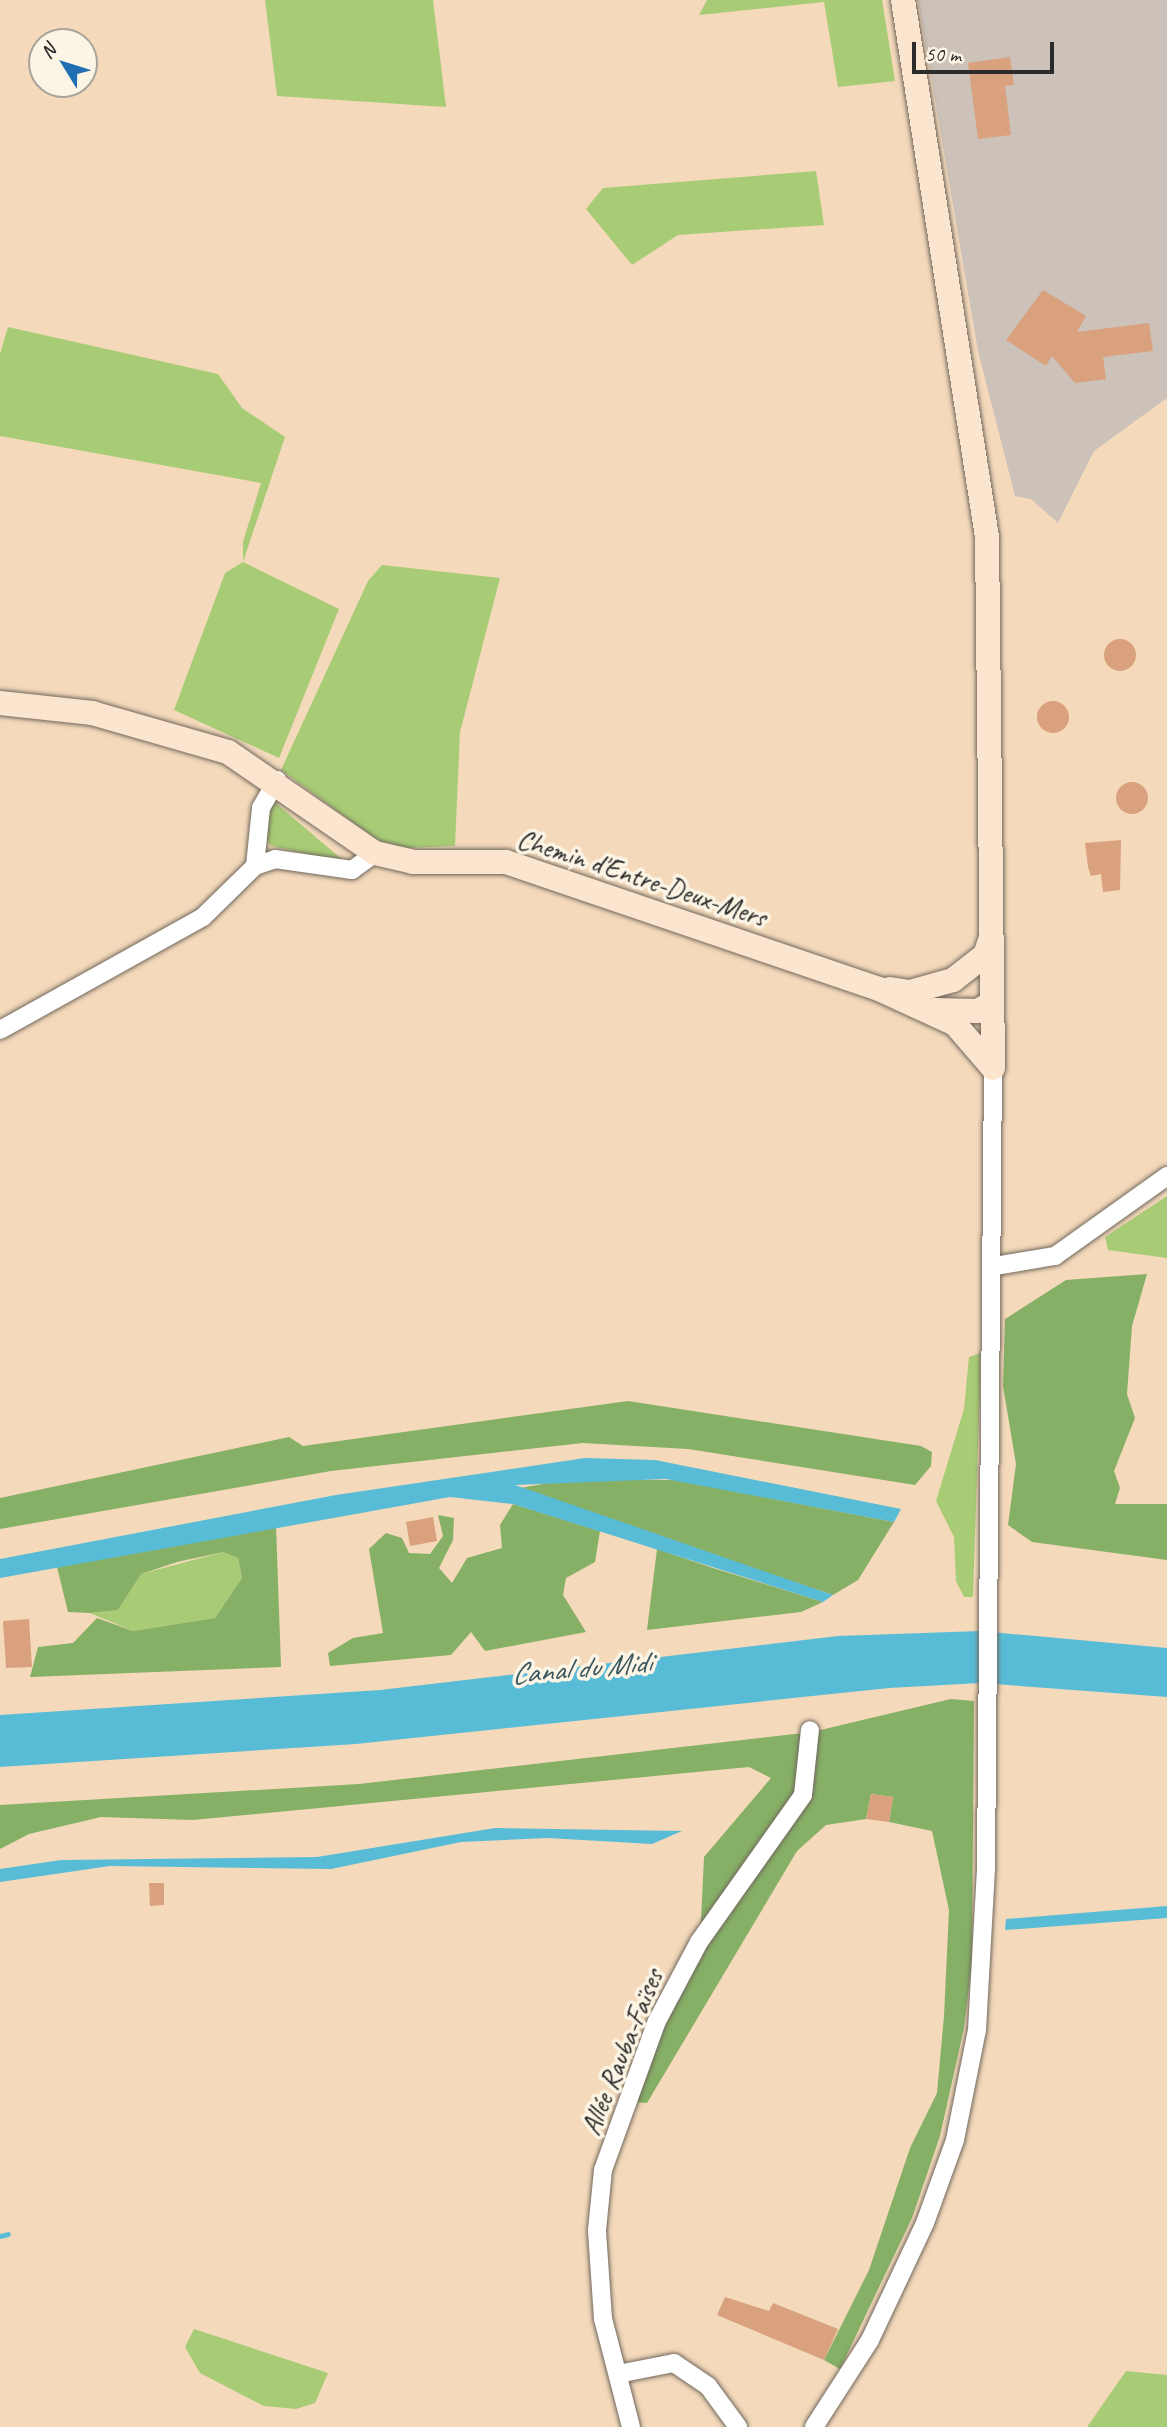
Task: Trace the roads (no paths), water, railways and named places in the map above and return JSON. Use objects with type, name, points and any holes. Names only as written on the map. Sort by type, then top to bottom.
[{"type":"street","points":[[814,2427],[870,2340],[907,2264],[966,2097],[983,1963],[995,1266],[987,537],[903,0]]},
{"type":"street","name":"Chemin d'Entre-Deux-Mers","points":[[0,703],[92,713],[166,731],[228,752],[277,780],[334,829],[374,853],[412,862],[506,862],[879,989],[923,1008],[976,1042],[993,1068]]},
{"type":"street","points":[[255,866],[261,808],[277,780]]},
{"type":"street","points":[[0,1030],[203,917],[255,866],[275,859],[352,870],[374,853]]},
{"type":"street","name":"Chemin d'Entre-Deux-Mers","points":[[942,984],[968,970],[991,938]]},
{"type":"street","name":"Chemin d'Entre-Deux-Mers","points":[[879,989],[910,992],[942,984],[967,982],[992,999]]},
{"type":"street","name":"Chemin d'Entre-Deux-Mers","points":[[923,1008],[951,1014],[992,999]]},
{"type":"street","points":[[995,1266],[1055,1256],[1167,1176]]},
{"type":"street","name":"Allée Rauba-Faïses","points":[[631,2427],[603,2319],[597,2230],[610,2145],[657,2021],[699,1942],[803,1795],[810,1730]]},
{"type":"street","points":[[618,2374],[674,2363],[708,2386],[738,2427]]},
{"type":"water","points":[[585,1458],[655,1460],[901,1509],[894,1522],[666,1479],[515,1485],[833,1595],[823,1602],[513,1504],[450,1497],[0,1578],[0,1559],[336,1495]]},
{"type":"water","name":"Canal du Midi","points":[[980,1631],[1167,1648],[1167,1697],[980,1683],[889,1688],[356,1744],[0,1767],[0,1715],[380,1690],[838,1636]]},
{"type":"water","points":[[495,1828],[682,1831],[652,1844],[548,1838],[461,1842],[331,1869],[110,1866],[0,1882],[0,1869],[61,1860],[317,1857]]},
{"type":"water","points":[[1167,1906],[1167,1918],[1005,1930],[1006,1919]]},
{"type":"waterway","points":[[0,2236],[8,2234]]}]
